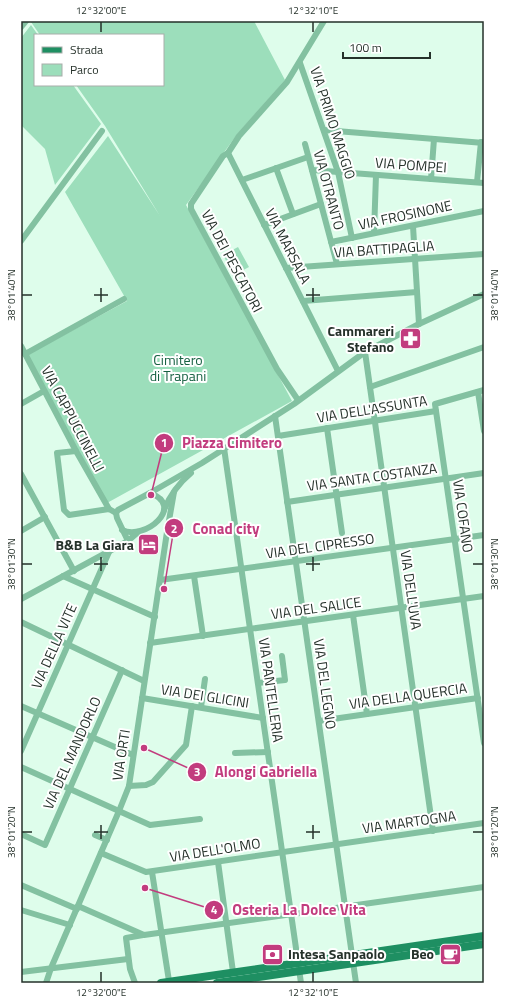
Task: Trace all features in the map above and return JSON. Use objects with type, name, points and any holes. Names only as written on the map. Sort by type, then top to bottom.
[{"type":"main road","points":[[217,983],[299,967],[484,936]]},
{"type":"main road","points":[[353,959],[484,944]]},
{"type":"main road","points":[[160,983],[172,981],[235,979]]},
{"type":"street","points":[[21,27],[26,21]]},
{"type":"street","name":"VIA DEI PESCATORI","points":[[298,400],[277,369],[191,209],[192,200],[223,156],[228,153],[240,136],[287,82],[324,21]]},
{"type":"street","name":"VIA PRIMO MAGGIO","points":[[300,62],[338,172],[352,238]]},
{"type":"street","points":[[324,130],[482,142],[481,182]]},
{"type":"street","points":[[21,241],[102,131]]},
{"type":"street","points":[[431,179],[434,138]]},
{"type":"street","name":"VIA OTRANTO","points":[[305,144],[337,264]]},
{"type":"street","name":"VIA MARSALA","points":[[228,153],[338,371]]},
{"type":"street","points":[[242,180],[308,157]]},
{"type":"street","points":[[276,168],[293,214]]},
{"type":"street","name":"VIA POMPEI","points":[[312,170],[481,182]]},
{"type":"street","points":[[374,233],[376,175]]},
{"type":"street","points":[[264,225],[321,204]]},
{"type":"street","name":"VIA FROSINONE","points":[[331,242],[484,211]]},
{"type":"street","points":[[413,226],[419,324]]},
{"type":"street","name":"VIA BATTIPAGLIA","points":[[286,268],[484,254]]},
{"type":"street","points":[[303,301],[417,292]]},
{"type":"street","points":[[116,514],[118,510],[150,494],[202,463],[275,416],[365,352],[419,324],[484,294]]},
{"type":"street","points":[[25,354],[124,299]]},
{"type":"street","name":"VIA CAPPUCCINELLI","points":[[21,346],[106,507]]},
{"type":"street","points":[[370,388],[484,347]]},
{"type":"street","name":"VIA DELL'UVA","points":[[365,352],[433,830]]},
{"type":"street","points":[[21,404],[44,391]]},
{"type":"street","points":[[481,391],[484,431]]},
{"type":"street","name":"VIA DELL'ASSUNTA","points":[[278,436],[436,411],[435,404],[481,391]]},
{"type":"street","name":"VIA COFANO","points":[[436,411],[484,743]]},
{"type":"street","name":"VIA DEL LEGNO","points":[[275,416],[356,983]]},
{"type":"street","points":[[327,428],[342,533]]},
{"type":"street","name":"VIA PANTELLERIA","points":[[224,448],[301,983]]},
{"type":"street","points":[[76,451],[57,453],[64,510],[69,515],[106,507],[116,514],[126,543]]},
{"type":"street","points":[[21,599],[126,543],[137,533],[160,520],[174,492],[182,480],[202,463]]},
{"type":"street","name":"VIA SANTA COSTANZA","points":[[287,502],[484,473]]},
{"type":"street","points":[[21,474],[74,571]]},
{"type":"street","name":"VIA ORTI","points":[[46,983],[51,968],[129,786],[144,680],[174,492]]},
{"type":"street","points":[[150,494],[155,495],[160,499],[164,511],[167,532]]},
{"type":"street","points":[[21,531],[45,517]]},
{"type":"street","points":[[122,530],[137,533]]},
{"type":"street","name":"VIA DEL CIPRESSO","points":[[160,580],[484,535]]},
{"type":"street","name":"VIA DELLA VITE","points":[[21,751],[109,552]]},
{"type":"street","points":[[63,576],[155,617]]},
{"type":"street","points":[[194,576],[203,636]]},
{"type":"street","name":"VIA DEL SALICE","points":[[150,643],[484,596]]},
{"type":"street","points":[[353,615],[368,714]]},
{"type":"street","points":[[21,622],[144,680]]},
{"type":"street","points":[[258,683],[285,680],[282,656]]},
{"type":"street","name":"VIA DEL MANDORLO","points":[[21,834],[45,845],[122,670]]},
{"type":"street","points":[[200,707],[205,679]]},
{"type":"street","name":"VIA DEI GLICINI","points":[[142,698],[263,718]]},
{"type":"street","name":"VIA DELLA QUERCIA","points":[[319,721],[478,698]]},
{"type":"street","points":[[21,706],[133,755]]},
{"type":"street","points":[[129,786],[146,785],[153,782],[186,745],[192,706]]},
{"type":"street","points":[[235,753],[268,752]]},
{"type":"street","points":[[21,767],[150,825],[200,819]]},
{"type":"street","name":"VIA MARTOGNA","points":[[336,844],[484,823]]},
{"type":"street","points":[[95,835],[107,840]]},
{"type":"street","name":"VIA DELL'OLMO","points":[[101,853],[146,872],[152,872],[336,844]]},
{"type":"street","points":[[218,862],[235,979]]},
{"type":"street","points":[[152,872],[168,972],[172,981]]},
{"type":"street","points":[[21,885],[144,935]]},
{"type":"street","points":[[134,980],[128,959],[126,938],[484,887]]},
{"type":"street","points":[[21,910],[70,925]]},
{"type":"street","points":[[21,972],[128,959]]},
{"type":"green space","name":"Cimitero di Trapani","points":[[254,21],[285,80],[238,133],[186,205],[292,401],[107,503],[27,355],[127,301],[65,192],[108,136],[160,216],[105,126],[77,86],[164,86],[164,34],[39,34],[31,22]]},
{"type":"green space","points":[[31,25],[37,34],[34,34],[34,86],[74,86],[101,124],[55,185],[45,149],[21,125],[21,38]]},
{"type":"green space","points":[[238,247],[249,267],[234,275],[223,255]]},
{"type":"place","name":"Cammareri Stefano","points":[[410,339]]},
{"type":"place","name":"Piazza Cimitero","points":[[151,495]]},
{"type":"place","name":"B&B La Giara","points":[[149,545]]},
{"type":"place","name":"Conad city","points":[[164,589]]},
{"type":"place","name":"Alongi Gabriella","points":[[144,748]]},
{"type":"place","name":"Osteria La Dolce Vita","points":[[145,888]]},
{"type":"place","name":"Intesa Sanpaolo","points":[[273,954]]},
{"type":"place","name":"Beo","points":[[450,954]]}]
